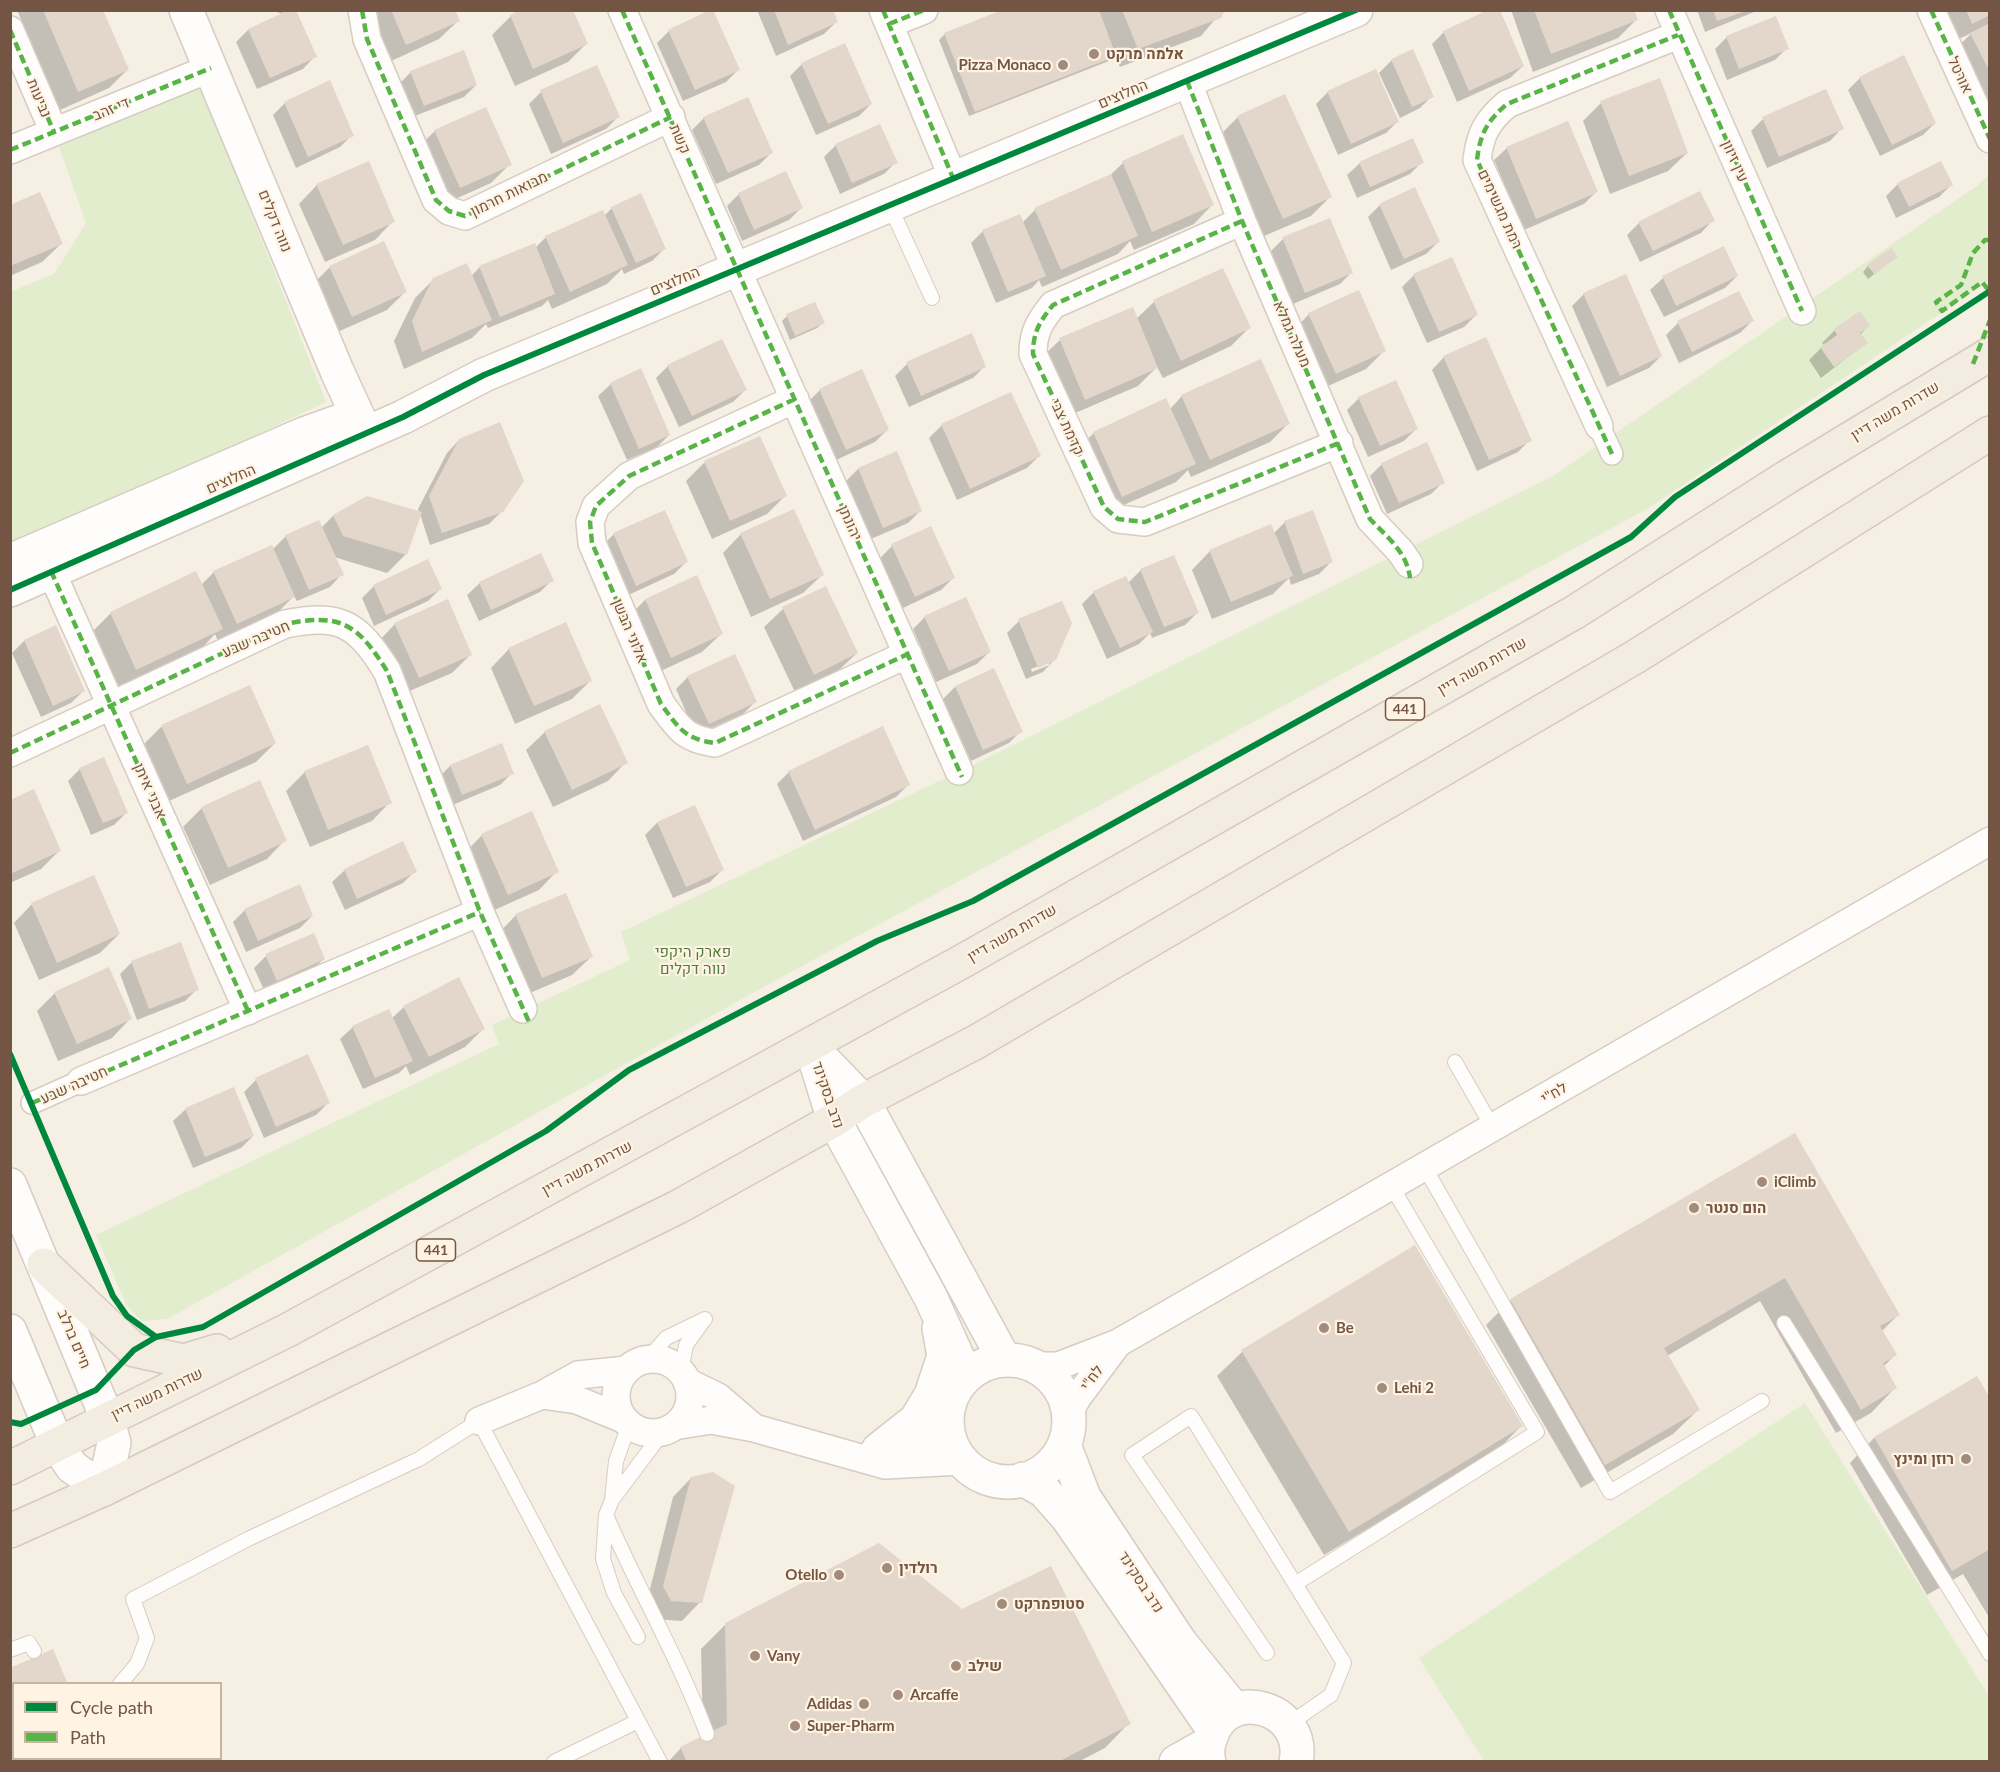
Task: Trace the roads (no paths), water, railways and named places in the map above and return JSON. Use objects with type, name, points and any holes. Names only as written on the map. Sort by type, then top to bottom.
[{"type":"main road","name":"שדרות משה דיין","points":[[10,1468],[288,1330],[810,1046],[1575,612],[1787,477],[1989,354]]},
{"type":"main road","points":[[10,1531],[104,1489],[678,1207],[834,1120],[862,1101],[976,1042],[1635,657],[1989,433]]},
{"type":"main road","points":[[44,1265],[134,1350],[146,1355],[184,1361],[288,1330]]},
{"type":"street","name":"נווה דקלים","points":[[186,10],[336,371],[361,423]]},
{"type":"street","name":"מבואות חרמון","points":[[362,10],[367,39],[431,189],[436,200],[449,211],[465,216],[671,117]]},
{"type":"street","name":"קשת","points":[[622,10],[738,268]]},
{"type":"street","points":[[924,10],[886,17],[953,178]]},
{"type":"street","name":"החלוצים","points":[[10,590],[361,423],[484,375],[1356,10]]},
{"type":"street","name":"אורטל","points":[[1931,10],[1989,139]]},
{"type":"street","name":"עין זיוון","points":[[1673,22],[1802,311]]},
{"type":"street","name":"רמת מגשימים","points":[[1612,454],[1477,160],[1479,138],[1490,118],[1507,104],[1673,22]]},
{"type":"street","name":"נביעות","points":[[10,30],[54,132]]},
{"type":"street","name":"די זהב","points":[[10,150],[211,68]]},
{"type":"street","name":"מעלה גמלא","points":[[1187,81],[1242,221],[1370,519],[1401,552],[1409,571]]},
{"type":"street","name":"קדמת צבי","points":[[1242,221],[1053,306],[1040,320],[1033,336],[1033,354],[1104,507],[1118,519],[1145,522],[1339,443]]},
{"type":"street","name":"יהונתן","points":[[738,268],[960,774]]},
{"type":"street","name":"אלוני הבשן","points":[[795,399],[629,476],[596,506],[590,522],[592,543],[661,704],[675,723],[693,740],[715,743],[908,654]]},
{"type":"street","name":"החלוצים","points":[[10,561],[304,434],[361,423]]},
{"type":"street","name":"אבני איתן","points":[[51,571],[248,1011]]},
{"type":"street","name":"חטיבה שבע","points":[[10,753],[285,624],[316,618],[336,621],[357,630],[374,649],[387,670],[480,912],[526,1015]]},
{"type":"street","name":"לח\"י","points":[[1019,1363],[1058,1366],[1118,1343],[1989,842]]},
{"type":"street","name":"חטיבה שבע","points":[[32,1103],[480,912]]},
{"type":"street","name":"נדב בסקינד","points":[[810,1046],[862,1101],[1019,1363]]},
{"type":"street","name":"נדב בסקינד","points":[[810,1046],[834,1120],[936,1309],[966,1376]]},
{"type":"street","name":"חיים ברלב","points":[[10,1185],[107,1418],[114,1443],[104,1489]]},
{"type":"street","points":[[878,1450],[916,1420],[931,1395],[944,1356],[936,1309]]},
{"type":"street","points":[[10,1331],[57,1444],[72,1467],[104,1489]]},
{"type":"street","name":"לח\"י","points":[[1066,1430],[1077,1398],[1118,1343]]},
{"type":"street","points":[[479,1421],[542,1395],[578,1375],[661,1359],[684,1377],[718,1397],[754,1428]]},
{"type":"street","points":[[986,1363],[1019,1363],[1043,1370],[1058,1385],[1067,1404],[1066,1430],[1053,1462],[1036,1475],[1023,1479],[995,1481],[976,1473],[961,1461],[951,1445],[946,1425],[948,1406],[956,1388],[966,1376],[986,1363]]},
{"type":"street","points":[[625,1422],[616,1392],[619,1380],[638,1364]]},
{"type":"street","points":[[669,1429],[688,1406],[684,1377]]},
{"type":"street","points":[[542,1395],[577,1400],[651,1433],[711,1420],[754,1428],[885,1466],[961,1461]]},
{"type":"street","points":[[821,1446],[878,1450],[916,1448],[932,1442],[946,1425]]},
{"type":"street","name":"נדב בסקינד","points":[[1066,1430],[1084,1497],[1185,1650],[1216,1736]]},
{"type":"street","name":"נדב בסקינד","points":[[1023,1479],[1044,1491],[1067,1517],[1216,1736]]},
{"type":"street","points":[[1176,1761],[1216,1736],[1250,1707],[1265,1708],[1278,1714],[1289,1724],[1296,1738],[1298,1752],[1296,1761]]},
{"type":"lane","points":[[890,204],[932,298]]},
{"type":"lane","points":[[1455,1062],[1493,1128]]},
{"type":"lane","points":[[1425,1168],[1610,1492],[1762,1401]]},
{"type":"lane","points":[[1295,1584],[1537,1432],[1392,1187]]},
{"type":"lane","points":[[638,1364],[666,1338],[705,1319],[686,1345],[684,1377]]},
{"type":"lane","points":[[1784,1323],[1989,1654]]},
{"type":"lane","points":[[1267,1653],[1132,1455],[1191,1416],[1344,1663],[1331,1695],[1289,1724]]},
{"type":"lane","points":[[121,1682],[137,1664],[147,1638],[133,1599],[248,1539],[419,1459],[479,1421],[660,1761]]},
{"type":"lane","points":[[625,1422],[616,1461],[612,1500],[606,1515],[603,1559],[614,1593],[638,1636]]},
{"type":"lane","points":[[612,1500],[669,1429]]},
{"type":"lane","points":[[606,1515],[629,1568],[695,1702],[706,1734]]},
{"type":"lane","points":[[10,1650],[29,1642],[34,1651]]},
{"type":"lane","points":[[554,1761],[638,1721]]},
{"type":"place","name":"אלמה מרקט","points":[[1094,54]]},
{"type":"place","name":"Pizza Monaco","points":[[1063,65]]},
{"type":"place","name":"iClimb","points":[[1762,1182]]},
{"type":"place","name":"הום סנטר","points":[[1694,1208]]},
{"type":"place","name":"Be","points":[[1324,1328]]},
{"type":"place","name":"Lehi 2","points":[[1382,1388]]},
{"type":"place","name":"רוזן ומינץ","points":[[1966,1459]]},
{"type":"place","name":"רולדין","points":[[887,1568]]},
{"type":"place","name":"Otello","points":[[839,1575]]},
{"type":"place","name":"סטופמרקט","points":[[1002,1604]]},
{"type":"place","name":"Vany","points":[[755,1656]]},
{"type":"place","name":"שילב","points":[[956,1666]]},
{"type":"place","name":"Arcaffe","points":[[898,1695]]},
{"type":"place","name":"Adidas","points":[[864,1704]]},
{"type":"place","name":"Super-Pharm","points":[[795,1726]]},
{"type":"park label","name":"פארק היקפי נווה דקלים","points":[[693,960]]}]
